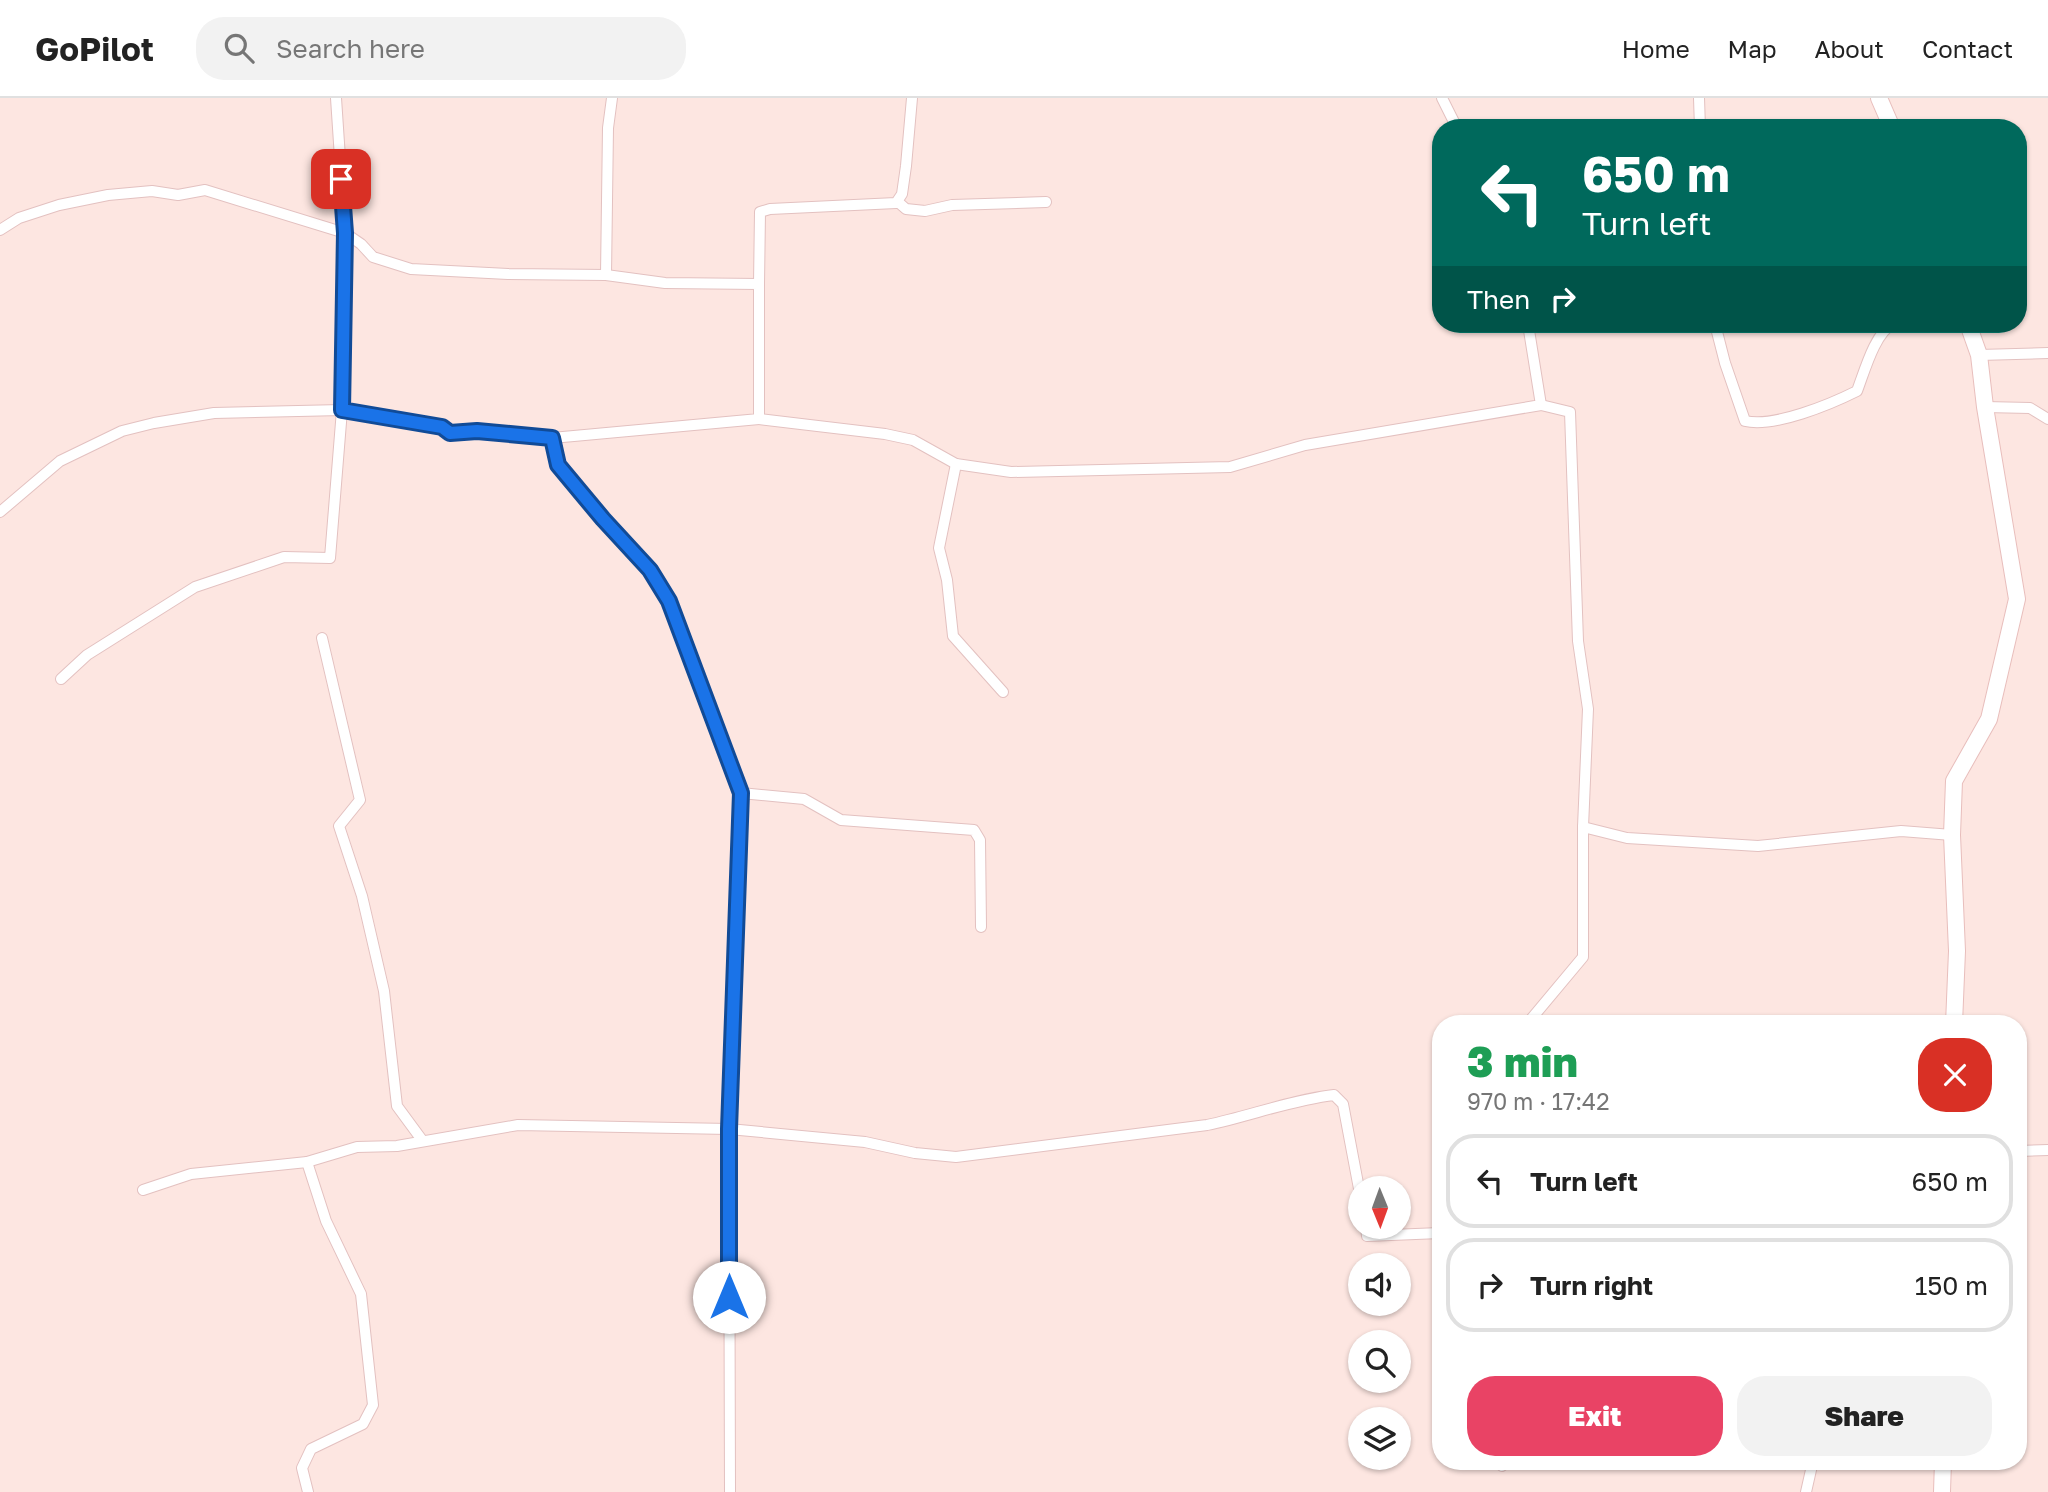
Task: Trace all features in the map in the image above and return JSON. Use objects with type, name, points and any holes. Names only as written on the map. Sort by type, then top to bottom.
[{"type":"street","points":[[61,679],[87,655],[195,587],[284,557],[330,558],[342,410],[345,233],[336,98]]},
{"type":"street","points":[[606,275],[608,128],[612,98]]},
{"type":"street","points":[[896,203],[902,194],[905,175],[912,98]]},
{"type":"street","points":[[1442,98],[1452,119]]},
{"type":"street","points":[[1699,98],[1700,119]]},
{"type":"street","points":[[1879,98],[1888,119]]},
{"type":"street","points":[[0,230],[19,218],[59,205],[108,195],[152,191],[178,195],[205,190],[345,233],[373,257],[411,269],[606,275],[665,283],[759,284]]},
{"type":"street","points":[[760,419],[760,212],[770,209],[898,202],[906,209],[925,211],[952,205],[1046,202]]},
{"type":"street","points":[[1529,333],[1541,405]]},
{"type":"street","points":[[1717,333],[1745,421],[1753,423],[1785,418],[1840,400],[1857,391],[1882,333]]},
{"type":"street","points":[[1954,1015],[1957,951],[1952,835],[1954,781],[1989,719],[2017,598],[1985,407],[1979,355],[1971,333]]},
{"type":"street","points":[[1979,355],[2048,353]]},
{"type":"street","points":[[0,512],[60,461],[121,431],[214,413],[342,410],[442,427],[450,433],[477,431],[552,438],[760,419],[885,434],[913,440],[956,464],[1011,472],[1230,467],[1305,445],[1541,405],[1570,412],[1578,641],[1588,709],[1583,827],[1583,957],[1535,1015]]},
{"type":"street","points":[[1985,407],[2030,408],[2048,419]]},
{"type":"street","points":[[552,438],[558,465],[650,570],[669,601],[741,793],[729,1129],[730,1492]]},
{"type":"street","points":[[956,464],[939,548],[947,580],[953,636],[1003,692]]},
{"type":"street","points":[[321,638],[360,800],[339,826],[362,896],[384,991],[397,1106],[422,1140]]},
{"type":"street","points":[[741,793],[804,799],[841,820],[974,830],[980,840],[981,927]]},
{"type":"street","points":[[1583,827],[1627,838],[1758,846],[1901,831],[1952,835]]},
{"type":"street","points":[[143,1190],[191,1174],[307,1162],[357,1147],[397,1146],[518,1125],[729,1129],[865,1142],[915,1153],[956,1157],[1207,1125],[1245,1117],[1306,1098],[1334,1095],[1343,1104],[1357,1176]]},
{"type":"street","points":[[2027,1151],[2048,1150]]},
{"type":"street","points":[[307,1162],[326,1221],[361,1294],[373,1405],[363,1424],[311,1449],[302,1468],[308,1492]]},
{"type":"street","points":[[1411,1234],[1432,1233]]},
{"type":"street","points":[[1806,1492],[1811,1470]]},
{"type":"street","points":[[1942,1492],[1943,1470]]},
{"type":"route","points":[[341,179],[345,233],[342,410],[442,427],[450,433],[477,431],[552,438],[558,465],[650,570],[669,601],[741,793],[729,1129],[729,1297]]}]
